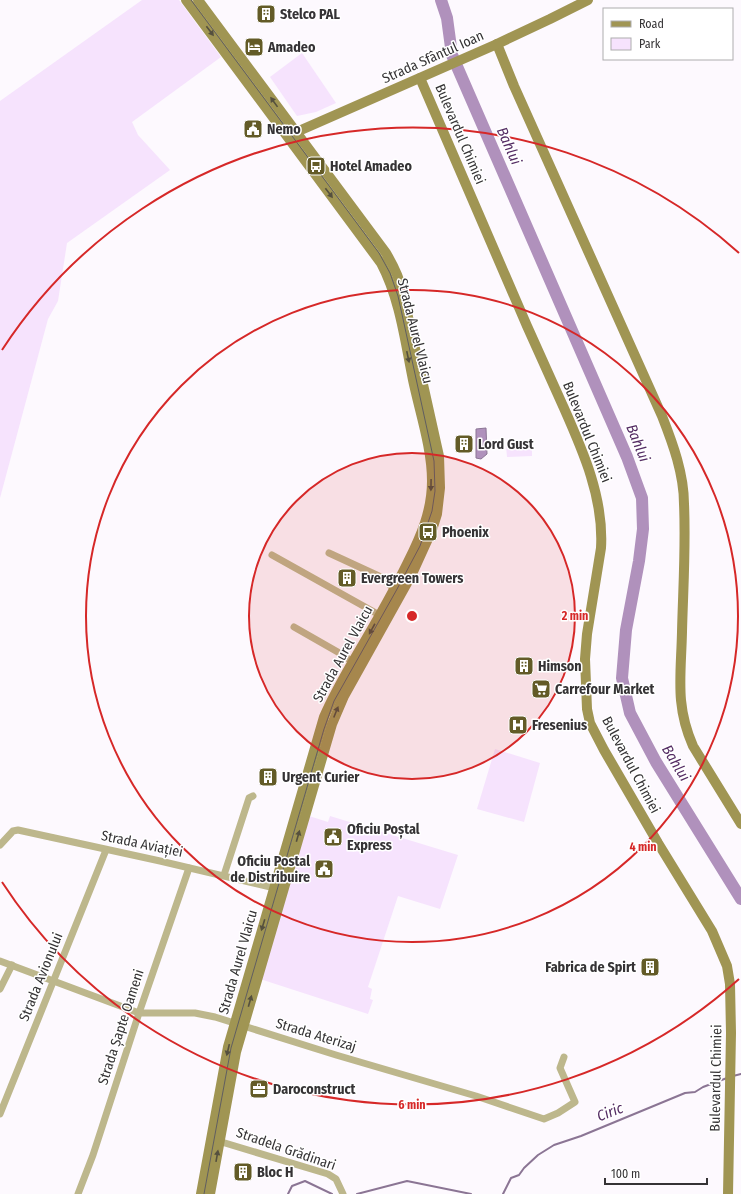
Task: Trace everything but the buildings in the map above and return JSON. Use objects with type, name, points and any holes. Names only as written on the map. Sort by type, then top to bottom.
[{"type":"main road","name":"Strada Aurel Vlaicu","points":[[186,0],[386,253],[399,278],[439,456],[440,488],[437,514],[432,530],[415,568],[384,617]]},
{"type":"main road","name":"Strada Aurel Vlaicu","points":[[198,0],[381,263],[394,292],[428,448],[432,480],[430,502],[423,531],[394,590],[384,617],[369,649],[333,696],[324,717],[279,889],[239,1024],[224,1068],[210,1194]]},
{"type":"main road","name":"Strada Sfântul Ioan","points":[[293,136],[301,130],[550,20],[588,0]]},
{"type":"main road","points":[[497,44],[514,86],[659,408],[674,446],[681,475],[684,502],[684,561],[679,687],[681,710],[687,733],[693,746],[741,824]]},
{"type":"main road","name":"Bulevardul Chimiei","points":[[420,78],[574,431],[596,493],[601,518],[602,534],[585,653],[587,709],[590,723],[658,843],[712,931],[727,966],[730,984],[728,1194]]},
{"type":"main road","name":"Strada Aurel Vlaicu","points":[[201,1194],[215,1140]]},
{"type":"street","points":[[329,553],[381,577],[394,590]]},
{"type":"street","points":[[272,555],[384,617]]},
{"type":"street","points":[[294,627],[343,655],[356,665]]},
{"type":"street","points":[[224,875],[249,798],[254,796]]},
{"type":"street","name":"Strada Aviației","points":[[0,845],[13,831],[18,830],[224,875],[279,889]]},
{"type":"street","name":"Strada Avionului","points":[[0,1114],[106,850]]},
{"type":"street","name":"Strada Șapte Oameni","points":[[78,1194],[93,1155],[139,1013],[189,868]]},
{"type":"street","name":"Strada Aterizaj","points":[[0,961],[139,1013],[195,1013],[215,1017],[336,1055],[476,1096],[544,1119],[558,1114],[575,1102],[560,1068],[564,1057]]},
{"type":"street","points":[[0,989],[12,965]]},
{"type":"street","name":"Stradela Grădinari","points":[[215,1140],[328,1174],[336,1179],[343,1192]]},
{"type":"green space","points":[[142,0],[179,0],[221,57],[132,122],[138,135],[170,170],[67,243],[58,301],[48,319],[0,498],[0,101]]},
{"type":"green space","points":[[302,53],[336,103],[316,112],[297,116],[270,77]]},
{"type":"green space","points":[[532,445],[532,456],[507,457],[506,446]]},
{"type":"green space","points":[[495,749],[540,763],[524,822],[477,809]]},
{"type":"green space","points":[[309,816],[328,822],[330,816],[458,855],[440,909],[398,896],[368,987],[372,989],[370,999],[373,1000],[368,1014],[260,979]]},
{"type":"shaded area","points":[[486,428],[487,454],[481,459],[476,458],[476,429]]},
{"type":"waterway","name":"Bahlui","points":[[441,0],[447,18],[452,55],[627,457],[642,498],[643,529],[639,561],[626,630],[622,678],[630,713],[656,762],[741,899]]},
{"type":"waterway","name":"Ciric","points":[[733,1076],[741,1074]]},
{"type":"waterway","name":"Ciric","points":[[503,1194],[511,1178],[519,1175],[538,1155],[554,1145],[581,1136],[685,1093],[695,1092],[703,1087],[727,1078]]},
{"type":"waterway","name":"Ciric","points":[[288,1194],[292,1186],[305,1181],[332,1194]]},
{"type":"waterway","name":"Ciric","points":[[357,1194],[407,1181],[471,1194]]},
{"type":"tram line","points":[[191,0],[379,253],[390,273],[398,296],[434,461],[435,491],[432,511],[420,546],[334,701],[324,729],[231,1048],[204,1194]]},
{"type":"place","name":"Stelco PAL","points":[[266,14]]},
{"type":"place","name":"Amadeo","points":[[254,47]]},
{"type":"place","name":"Nemo","points":[[253,129]]},
{"type":"place","name":"Hotel Amadeo","points":[[316,166]]},
{"type":"place","name":"Lord Gust","points":[[464,444]]},
{"type":"place","name":"Phoenix","points":[[428,532]]},
{"type":"place","name":"Evergreen Towers","points":[[347,578]]},
{"type":"place","name":"Himson","points":[[524,666]]},
{"type":"place","name":"Carrefour Market","points":[[541,689]]},
{"type":"place","name":"Fresenius","points":[[518,725]]},
{"type":"place","name":"Urgent Curier","points":[[268,777]]},
{"type":"place","name":"Oficiu Poștal Express","points":[[333,837]]},
{"type":"place","name":"Oficiu Postal de Distribuire","points":[[324,869]]},
{"type":"place","name":"Fabrica de Spirt","points":[[650,967]]},
{"type":"place","name":"Daroconstruct","points":[[259,1089]]},
{"type":"place","name":"Bloc H","points":[[243,1172]]}]
